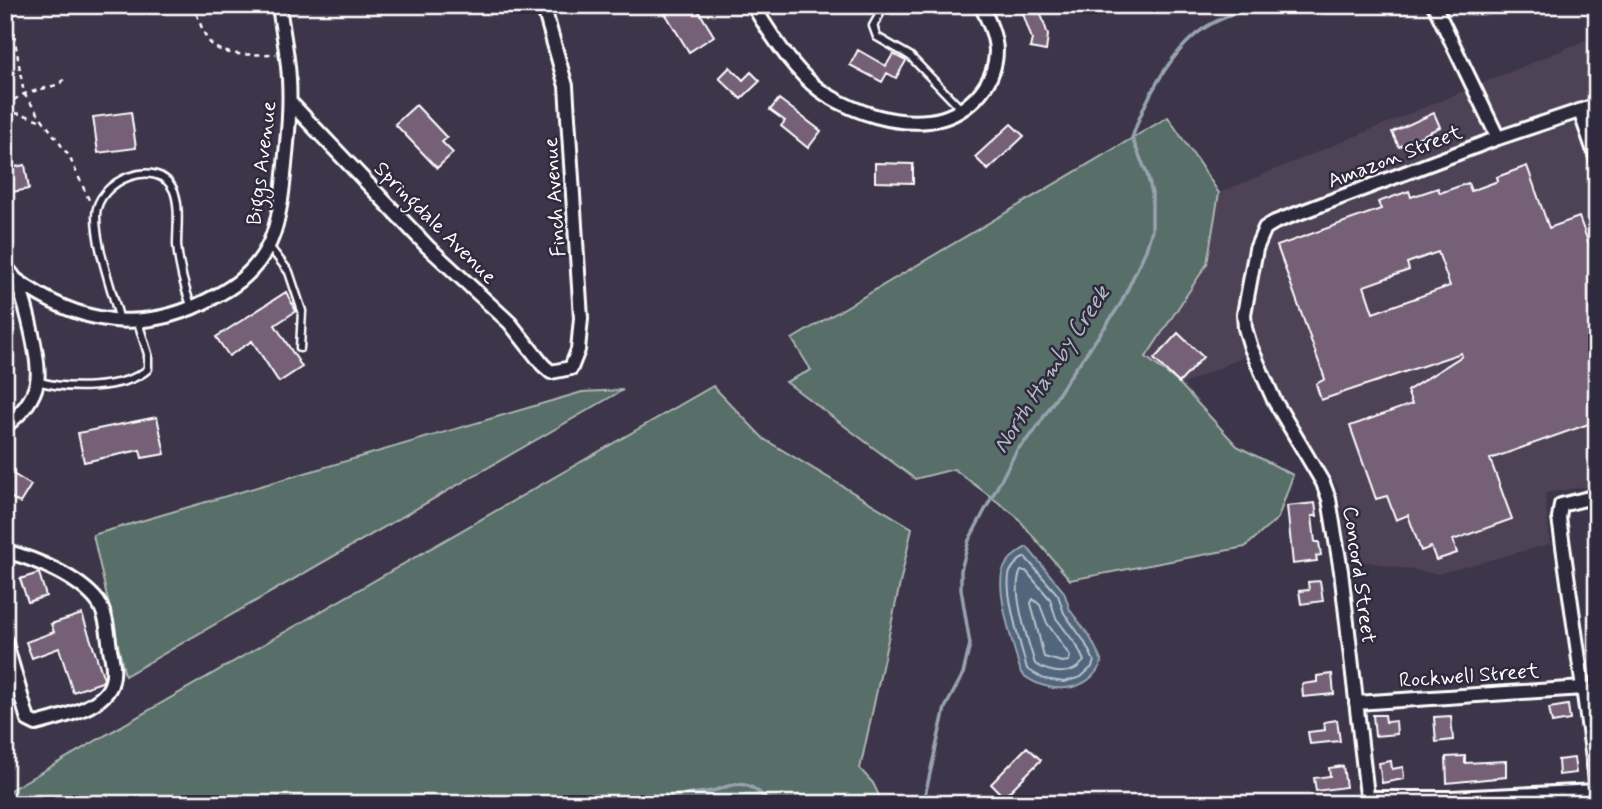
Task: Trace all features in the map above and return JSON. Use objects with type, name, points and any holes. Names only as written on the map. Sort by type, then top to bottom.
[{"type":"street","name":"Biggs Avenue","points":[[15,279],[41,298],[76,312],[138,322],[169,317],[192,308],[231,288],[256,265],[268,245],[277,219],[283,184],[290,103],[279,5]]},
{"type":"street","name":"Finch Avenue","points":[[544,5],[566,86],[581,318],[578,350],[570,368],[551,372]]},
{"type":"street","points":[[753,5],[777,42],[804,75],[825,95],[870,115],[930,121],[961,110],[978,96],[993,74],[996,50],[991,25],[981,5]]},
{"type":"street","points":[[1434,5],[1498,138]]},
{"type":"street","name":"Springdale Avenue","points":[[290,103],[428,247],[516,330],[551,372]]},
{"type":"street","name":"Amazon Street","points":[[1249,286],[1261,236],[1265,228],[1275,222],[1498,138],[1597,105]]},
{"type":"street","points":[[1580,111],[1597,160]]},
{"type":"street","points":[[5,266],[15,279],[33,342],[37,381],[30,401],[18,417],[5,426]]},
{"type":"street","name":"Concord Street","points":[[1249,286],[1244,314],[1247,338],[1273,400],[1323,483],[1329,499],[1341,571],[1368,801]]},
{"type":"street","points":[[1368,801],[1597,789],[1559,518],[1561,505],[1597,496]]},
{"type":"street","points":[[5,551],[32,558],[67,578],[99,604],[105,619],[113,669],[112,683],[93,705],[36,724],[28,720],[5,640]]},
{"type":"street","name":"Rockwell Street","points":[[1356,703],[1583,688]]},
{"type":"lane","points":[[885,5],[873,26],[877,37],[910,56],[961,110]]},
{"type":"lane","points":[[120,321],[99,238],[96,215],[99,200],[109,187],[125,177],[157,174],[167,181],[174,191],[179,261],[192,308]]},
{"type":"lane","points":[[268,245],[289,272],[302,311],[300,348]]},
{"type":"lane","points":[[37,381],[51,386],[75,387],[111,384],[138,378],[148,369],[148,354],[138,322]]},
{"type":"path","points":[[9,5],[24,94],[69,156],[96,215]]},
{"type":"path","points":[[192,5],[206,38],[213,47],[225,52],[286,55]]},
{"type":"path","points":[[5,105],[24,94],[55,86],[64,79]]},
{"type":"path","points":[[5,113],[22,114],[45,122]]},
{"type":"shaded area","points":[[1586,40],[1597,50],[1597,485],[1545,493],[1550,544],[1437,574],[1349,559],[1339,490],[1277,392],[1258,350],[1180,386],[1146,356],[1207,264],[1219,193]]},
{"type":"green space","points":[[1168,117],[1219,193],[1207,264],[1146,357],[1179,383],[1237,446],[1293,475],[1278,518],[1245,547],[1070,580],[1016,516],[954,469],[915,479],[786,382],[811,370],[792,339]]},
{"type":"green space","points":[[713,386],[764,439],[912,528],[860,769],[873,783],[883,804],[5,804],[5,793]]},
{"type":"green space","points":[[623,390],[125,676],[93,535],[582,392]]},
{"type":"water","points":[[1027,547],[1064,592],[1070,610],[1090,637],[1102,661],[1088,680],[1077,686],[1054,688],[1031,680],[1021,673],[1007,621],[1001,580],[1007,563]]},
{"type":"building","points":[[660,5],[695,5],[714,36],[689,52]]},
{"type":"building","points":[[1020,5],[1038,5],[1048,35],[1046,51],[1030,48],[1032,39]]},
{"type":"building","points":[[858,50],[886,66],[893,54],[906,61],[896,78],[887,73],[882,82],[850,65]]},
{"type":"building","points":[[730,67],[743,80],[751,72],[760,81],[741,99],[719,78]]},
{"type":"building","points":[[779,99],[821,131],[808,148],[781,126],[785,121],[770,110]]},
{"type":"building","points":[[416,105],[447,138],[442,142],[453,153],[437,168],[395,124]]},
{"type":"building","points":[[131,112],[136,148],[98,153],[93,117]]},
{"type":"building","points":[[1434,113],[1440,127],[1399,147],[1392,132]]},
{"type":"building","points":[[1011,124],[1024,136],[988,170],[975,157]]},
{"type":"building","points":[[875,163],[913,164],[913,183],[875,182]]},
{"type":"building","points":[[25,165],[29,189],[7,193],[5,169]]},
{"type":"building","points":[[1527,166],[1549,228],[1579,217],[1597,266],[1597,421],[1490,459],[1512,519],[1453,540],[1457,553],[1436,560],[1431,547],[1421,551],[1408,515],[1396,520],[1387,496],[1376,499],[1350,426],[1412,404],[1407,391],[1462,356],[1461,353],[1321,400],[1316,384],[1325,379],[1277,246],[1381,209],[1378,202],[1409,191],[1411,197],[1438,188],[1440,193],[1468,183],[1471,191],[1498,181],[1497,177]],"holes":[[[1438,252],[1450,286],[1373,313],[1364,286],[1409,270],[1407,263]]]},
{"type":"building","points":[[286,292],[296,311],[275,325],[302,367],[279,382],[252,341],[229,356],[216,337]]},
{"type":"building","points":[[1178,333],[1203,357],[1179,383],[1154,359]]},
{"type":"building","points":[[157,417],[165,454],[142,458],[140,450],[84,462],[78,433]]},
{"type":"building","points":[[5,469],[31,485],[20,503],[5,494]]},
{"type":"building","points":[[1315,503],[1317,516],[1312,516],[1315,542],[1319,542],[1321,555],[1316,556],[1317,561],[1293,564],[1287,506]]},
{"type":"building","points":[[39,573],[46,596],[28,602],[20,579]]},
{"type":"building","points":[[1320,581],[1323,601],[1301,604],[1299,591],[1309,590],[1308,582]]},
{"type":"building","points":[[82,614],[104,679],[73,692],[59,648],[32,658],[26,642],[54,632],[51,624]]},
{"type":"building","points":[[1332,674],[1334,694],[1303,697],[1302,684],[1317,682],[1317,676]]},
{"type":"building","points":[[1568,705],[1570,720],[1552,723],[1549,708]]},
{"type":"building","points":[[1373,715],[1385,715],[1386,722],[1396,721],[1397,734],[1375,736]]},
{"type":"building","points":[[1451,716],[1453,740],[1436,742],[1434,717]]},
{"type":"building","points":[[1337,720],[1340,741],[1310,744],[1308,732],[1325,730],[1324,722]]},
{"type":"building","points":[[1027,747],[1041,760],[1004,797],[991,784]]},
{"type":"building","points":[[1465,756],[1465,763],[1506,761],[1506,777],[1447,783],[1446,757]]},
{"type":"building","points":[[1574,758],[1576,773],[1559,775],[1558,760]]},
{"type":"building","points":[[1391,761],[1392,769],[1403,767],[1404,779],[1382,783],[1379,763]]},
{"type":"building","points":[[1343,766],[1346,787],[1316,791],[1314,778],[1330,776],[1329,768]]},
{"type":"waterway","name":"North Hamby Creek","points":[[923,804],[945,708],[963,674],[970,644],[961,589],[961,570],[969,540],[1017,450],[1034,432],[1121,303],[1146,250],[1152,230],[1152,193],[1132,138],[1137,124],[1160,78],[1191,39],[1216,21],[1259,5]]},
{"type":"waterway","name":"North Hamby Creek","points":[[653,804],[675,796],[704,793],[741,784],[749,786],[772,804]]}]
